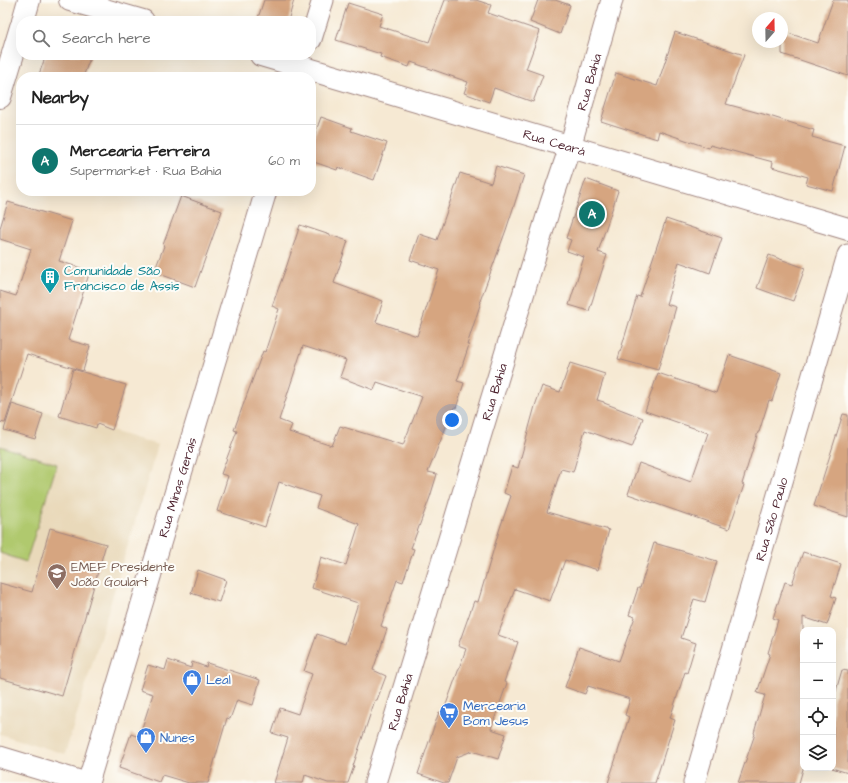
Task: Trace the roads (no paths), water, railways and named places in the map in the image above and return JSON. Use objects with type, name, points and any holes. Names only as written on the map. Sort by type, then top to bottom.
[{"type":"street","points":[[24,16],[29,0]]},
{"type":"street","points":[[70,0],[126,16]]},
{"type":"street","points":[[316,23],[323,0]]},
{"type":"street","name":"Rua Bahia","points":[[375,783],[551,203],[570,147],[612,0]]},
{"type":"street","points":[[0,97],[16,44]]},
{"type":"street","name":"Rua Ceará","points":[[280,60],[848,229]]},
{"type":"street","name":"Rua Minas Gerais","points":[[87,783],[264,196]]},
{"type":"street","name":"Rua São Paulo","points":[[694,783],[848,255]]},
{"type":"street","points":[[0,757],[87,783]]},
{"type":"place","name":"Mercearia Ferreira","points":[[592,214]]},
{"type":"place","name":"Comunidade São Francisco de Assis","points":[[50,294]]},
{"type":"place","name":"EMEF Presidente João Goulart","points":[[57,590]]},
{"type":"place","name":"Leal","points":[[192,696]]},
{"type":"place","name":"Mercearia Bom Jesus","points":[[449,729]]},
{"type":"place","name":"Nunes","points":[[146,754]]}]
